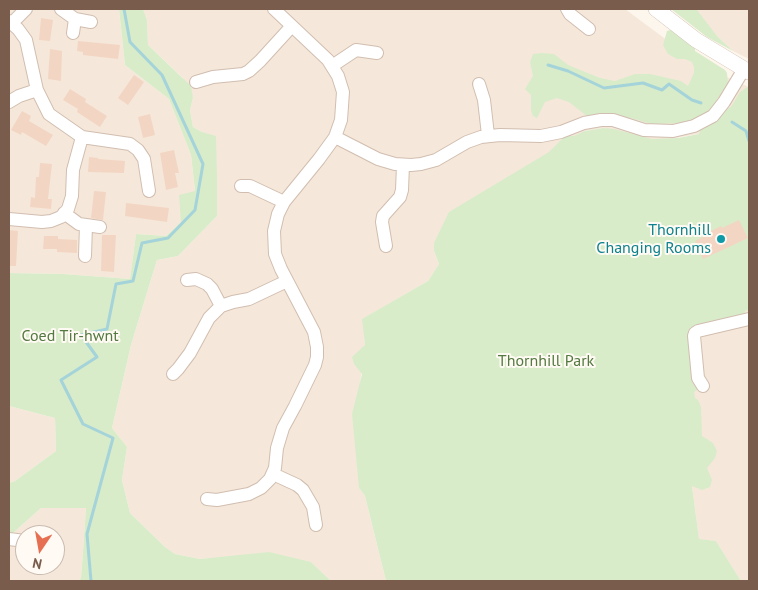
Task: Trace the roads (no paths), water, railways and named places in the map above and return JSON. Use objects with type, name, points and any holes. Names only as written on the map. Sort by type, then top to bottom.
[{"type":"street","points":[[26,9],[10,22],[26,40],[37,90],[48,114],[82,138],[130,144],[138,150],[144,158],[149,191]]},
{"type":"street","points":[[61,9],[76,19],[91,22]]},
{"type":"street","points":[[208,499],[217,500],[249,494],[267,484],[273,474],[280,437],[315,365],[317,357],[314,332],[278,262],[274,246],[276,223],[284,202],[335,136],[341,120],[344,100],[341,84],[332,66],[317,48],[274,9]]},
{"type":"street","points":[[566,9],[575,19],[589,29]]},
{"type":"street","points":[[335,136],[378,159],[403,165],[421,164],[436,160],[466,142],[488,135],[541,136],[601,120],[614,120],[654,132],[673,132],[704,122],[713,116],[747,70],[696,40],[656,9]]},
{"type":"street","points":[[72,33],[76,19]]},
{"type":"street","points":[[196,82],[213,77],[243,74],[260,61],[291,26]]},
{"type":"street","points":[[332,66],[356,50],[377,54]]},
{"type":"street","points":[[479,84],[484,100],[488,135]]},
{"type":"street","points":[[9,102],[37,90]]},
{"type":"street","points":[[15,215],[42,222],[51,221],[61,216],[68,209],[72,196],[73,170],[82,138]]},
{"type":"street","points":[[386,246],[382,222],[383,216],[400,197],[403,165]]},
{"type":"street","points":[[242,186],[250,186],[284,202]]},
{"type":"street","points":[[64,213],[79,224],[100,227]]},
{"type":"street","points":[[85,256],[86,225]]},
{"type":"street","points":[[187,280],[196,278],[207,284],[212,289],[221,306]]},
{"type":"street","points":[[173,374],[183,363],[209,318],[221,306],[250,299],[287,281]]},
{"type":"street","points":[[703,386],[698,378],[695,333],[749,319]]},
{"type":"street","points":[[273,474],[297,484],[303,490],[313,507],[316,525]]},
{"type":"waterway","points":[[91,581],[87,534],[113,438],[83,424],[61,380],[97,357],[81,335],[107,329],[116,284],[133,281],[142,243],[168,238],[195,210],[203,164],[162,75],[130,42],[124,9]]},
{"type":"waterway","points":[[548,65],[568,71],[604,88],[643,83],[662,90],[669,84],[692,100],[701,103]]},
{"type":"waterway","points":[[732,122],[746,131],[749,141]]},
{"type":"place","name":"Thornhill Changing Rooms","points":[[721,239]]},
{"type":"park label","name":"Coed Tir-hwnt","points":[[70,336]]},
{"type":"park label","name":"Thornhill Park","points":[[546,361]]}]
